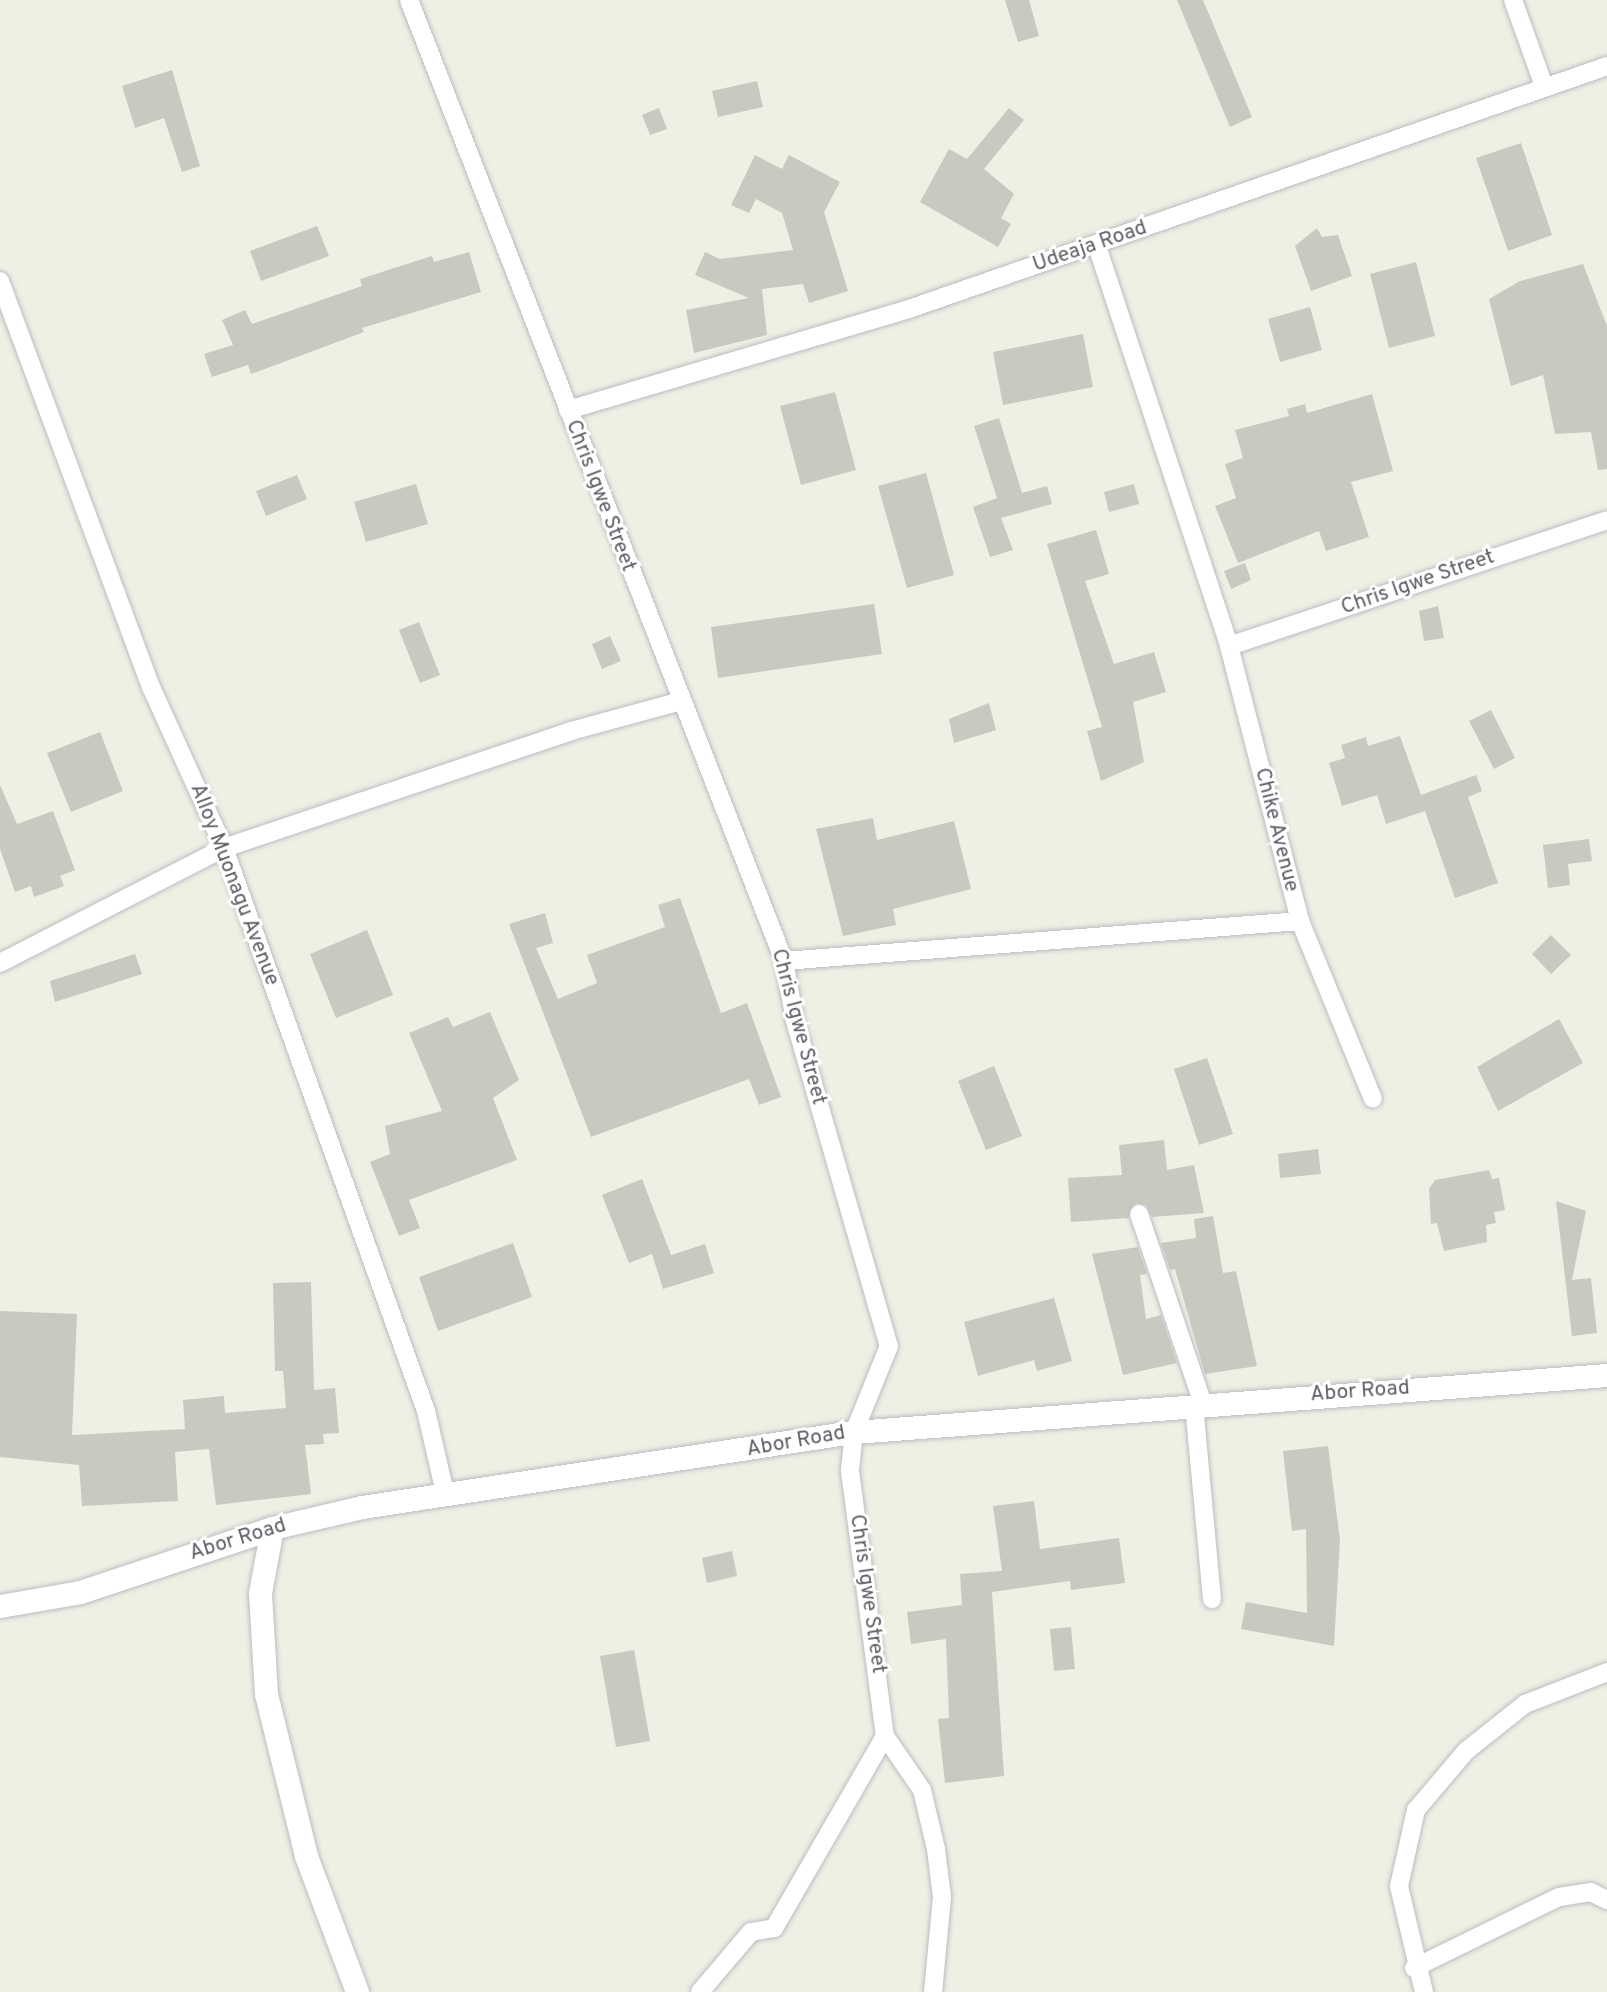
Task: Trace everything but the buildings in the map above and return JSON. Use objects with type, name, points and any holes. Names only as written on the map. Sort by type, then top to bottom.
[{"type":"street","name":"Chris Igwe Street","points":[[409,0],[678,702],[784,961],[795,1021],[889,1346],[854,1432],[850,1471],[885,1736]]},
{"type":"street","points":[[1513,0],[1544,86]]},
{"type":"street","name":"Udeaja Road","points":[[568,410],[1097,246],[1607,65]]},
{"type":"street","name":"Chike Avenue","points":[[784,961],[1300,921],[1229,646],[1097,246]]},
{"type":"street","name":"Alloy Muonagu Avenue","points":[[0,281],[151,687],[224,848],[426,1411],[446,1497]]},
{"type":"street","name":"Chris Igwe Street","points":[[1229,646],[1607,520]]},
{"type":"street","points":[[0,963],[224,848],[571,731],[678,702]]},
{"type":"street","points":[[1300,921],[1373,1099]]},
{"type":"street","points":[[1139,1214],[1198,1404],[1212,1599]]},
{"type":"street","name":"Abor Road","points":[[0,1606],[80,1592],[272,1528],[446,1497],[854,1432],[1607,1374]]},
{"type":"street","points":[[272,1528],[260,1593],[267,1694],[306,1856],[356,1992]]},
{"type":"street","points":[[1424,1992],[1414,1968],[1399,1886],[1416,1810],[1466,1751],[1525,1704],[1607,1672]]},
{"type":"street","points":[[700,1992],[725,1959],[751,1933],[774,1928],[885,1736],[922,1790],[936,1849],[942,1897],[933,1992]]},
{"type":"street","points":[[1414,1968],[1559,1897],[1591,1892],[1607,1900]]}]
